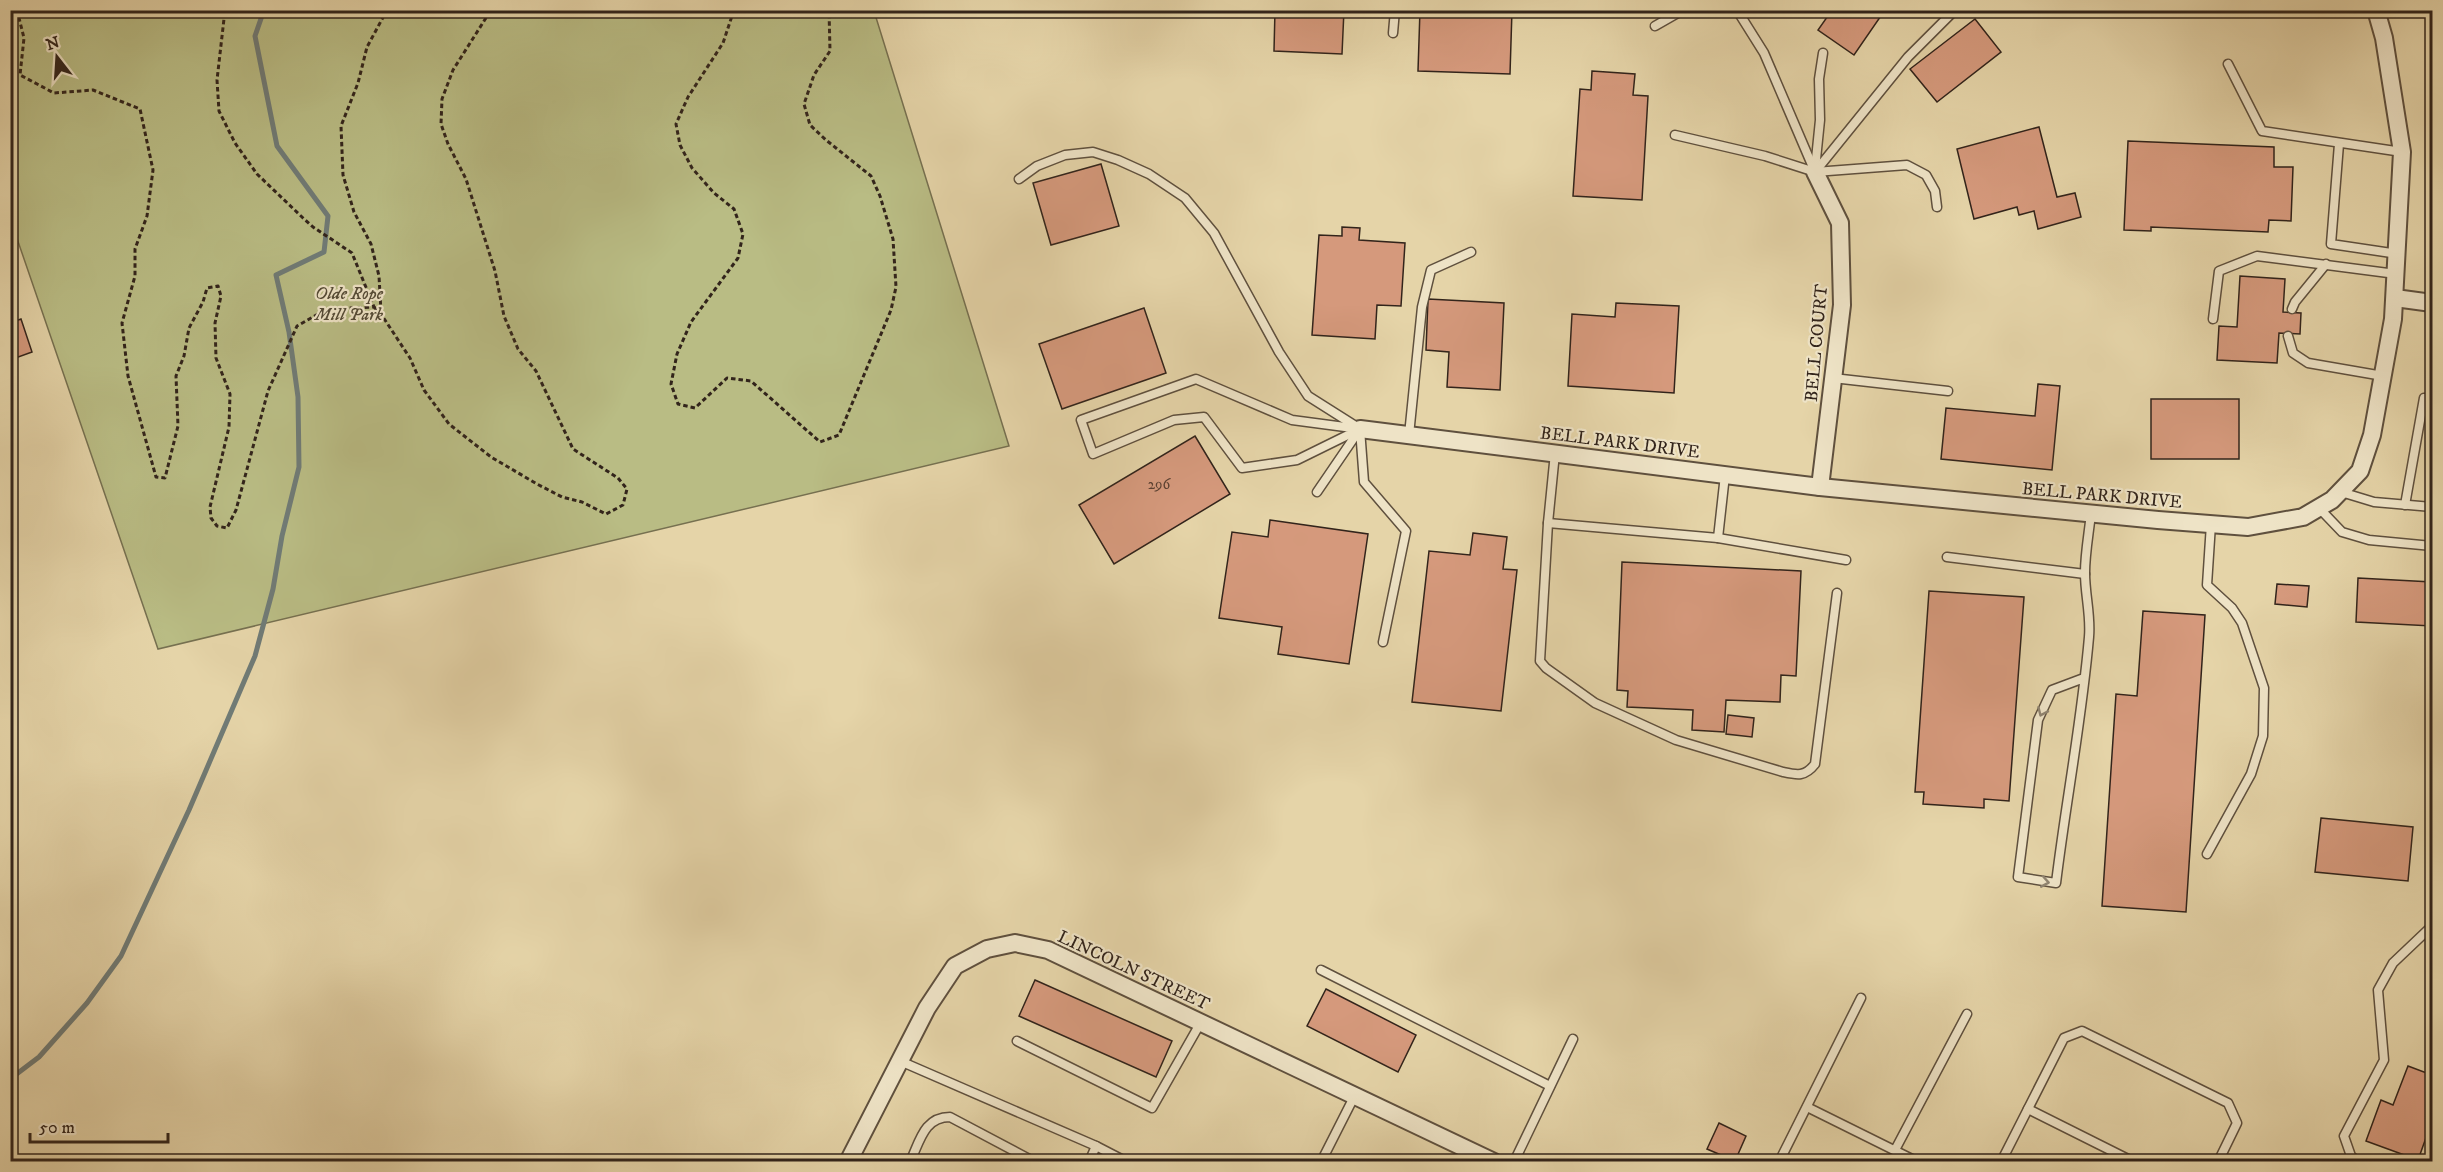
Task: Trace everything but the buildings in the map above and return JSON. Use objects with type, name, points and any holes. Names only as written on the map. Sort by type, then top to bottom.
[{"type":"street","name":"BELL PARK DRIVE","points":[[1360,429],[1820,487],[2091,513],[2248,527],[2303,517],[2340,492],[2360,471],[2372,435],[2396,298],[2402,152],[2384,38],[2376,10]]},
{"type":"street","name":"BELL COURT","points":[[1815,172],[1840,223],[1842,305],[1820,487]]},
{"type":"street","points":[[2396,298],[2433,303]]},
{"type":"street","name":"LINCOLN STREET","points":[[848,1161],[927,1008],[955,966],[987,949],[1014,943],[1048,950],[1494,1161]]},
{"type":"lane","points":[[1393,33],[1395,10]]},
{"type":"lane","points":[[1655,26],[1683,10]]},
{"type":"lane","points":[[1737,10],[1764,53],[1815,172]]},
{"type":"lane","points":[[1815,172],[1908,57],[1955,10]]},
{"type":"lane","points":[[1815,172],[1820,120],[1819,79],[1823,52]]},
{"type":"lane","points":[[2228,64],[2262,131],[2402,152]]},
{"type":"lane","points":[[1675,135],[1765,156],[1815,172],[1907,165],[1926,175],[1935,191],[1937,207]]},
{"type":"lane","points":[[2339,144],[2331,244],[2397,254]]},
{"type":"lane","points":[[1019,179],[1037,166],[1065,155],[1093,152],[1149,174],[1185,198],[1214,233],[1279,352],[1308,396],[1360,429]]},
{"type":"lane","points":[[1409,435],[1422,307],[1431,270],[1471,252]]},
{"type":"lane","points":[[2213,319],[2219,271],[2257,256],[2396,274]]},
{"type":"lane","points":[[2292,309],[2295,302],[2326,264]]},
{"type":"lane","points":[[2288,336],[2293,353],[2307,363],[2383,376]]},
{"type":"lane","points":[[1833,378],[1948,391]]},
{"type":"lane","points":[[1196,379],[1292,420],[1360,429],[1297,460],[1242,468],[1204,417],[1174,420],[1093,454],[1081,420],[1196,379]]},
{"type":"lane","points":[[2404,505],[2424,398]]},
{"type":"lane","points":[[1317,492],[1360,429]]},
{"type":"lane","points":[[1360,429],[1364,482],[1406,531],[1383,642]]},
{"type":"lane","points":[[1555,453],[1548,524],[1540,661],[1546,668],[1595,703],[1676,740],[1783,772],[1799,775],[1809,772],[1815,764],[1837,593]]},
{"type":"lane","points":[[1718,538],[1725,475]]},
{"type":"lane","points":[[2340,492],[2374,502],[2433,507]]},
{"type":"lane","points":[[2319,508],[2342,532],[2369,540],[2433,546]]},
{"type":"lane","points":[[2084,678],[2052,690],[2038,720],[2018,877],[2056,883],[2084,678],[2090,611],[2085,574],[2091,513]]},
{"type":"lane","points":[[1548,524],[1718,538],[1846,560]]},
{"type":"lane","points":[[2206,854],[2251,774],[2263,736],[2264,688],[2242,623],[2232,608],[2207,585],[2211,524]]},
{"type":"lane","points":[[1947,557],[2085,574]]},
{"type":"lane","points":[[2358,1161],[2351,1156],[2344,1136],[2384,1060],[2378,990],[2393,963],[2433,926]]},
{"type":"lane","points":[[1321,970],[1550,1086]]},
{"type":"lane","points":[[1779,1161],[1862,998]]},
{"type":"lane","points":[[1895,1150],[1967,1014]]},
{"type":"lane","points":[[1017,1041],[1152,1108],[1201,1022]]},
{"type":"lane","points":[[2001,1161],[2064,1038],[2082,1031],[2228,1103],[2237,1123],[2218,1161]]},
{"type":"lane","points":[[1514,1161],[1573,1039]]},
{"type":"lane","points":[[900,1061],[1127,1161]]},
{"type":"lane","points":[[1321,1161],[1355,1095]]},
{"type":"lane","points":[[1807,1107],[1918,1161]]},
{"type":"lane","points":[[2028,1109],[2134,1161]]},
{"type":"lane","points":[[910,1161],[929,1123],[938,1117],[950,1117],[1035,1161]]},
{"type":"lane","points":[[1089,1161],[1096,1146]]},
{"type":"path","points":[[17,10],[24,38],[20,75],[54,93],[93,90],[140,109],[153,170],[147,216],[135,249],[135,276],[122,323],[128,376],[156,477],[165,478],[174,448],[178,426],[176,375],[184,356],[189,328],[203,302],[207,288],[218,286],[221,296],[215,323],[216,358],[230,394],[229,427],[210,507],[212,518],[217,526],[227,528],[236,510],[268,391],[297,326],[327,309],[374,307]]},
{"type":"path","points":[[225,10],[217,80],[219,111],[235,144],[257,174],[313,227],[352,253],[374,307],[410,358],[424,390],[449,424],[491,457],[562,497],[582,502],[606,514],[623,506],[627,489],[618,478],[573,449],[536,371],[518,349],[504,316],[495,271],[466,179],[448,144],[441,124],[442,99],[453,70],[491,10]]},
{"type":"path","points":[[381,314],[379,276],[371,244],[354,212],[343,175],[341,126],[358,83],[367,47],[387,10]]},
{"type":"path","points":[[734,10],[723,44],[688,97],[676,124],[680,145],[692,168],[714,193],[734,209],[743,234],[738,258],[690,322],[678,354],[671,384],[678,404],[695,408],[727,378],[751,381],[820,442],[839,435],[891,310],[896,287],[893,239],[880,196],[871,176],[810,125],[804,104],[814,75],[830,51],[829,10]]},
{"type":"green space","name":"Olde Rope Mill Park","points":[[10,11],[874,11],[1009,446],[158,649],[11,221]]},
{"type":"waterway","points":[[10,1079],[39,1057],[87,1003],[121,956],[189,810],[255,656],[273,589],[282,536],[299,467],[298,397],[289,332],[276,275],[324,252],[328,216],[277,146],[255,36],[264,10]]}]
